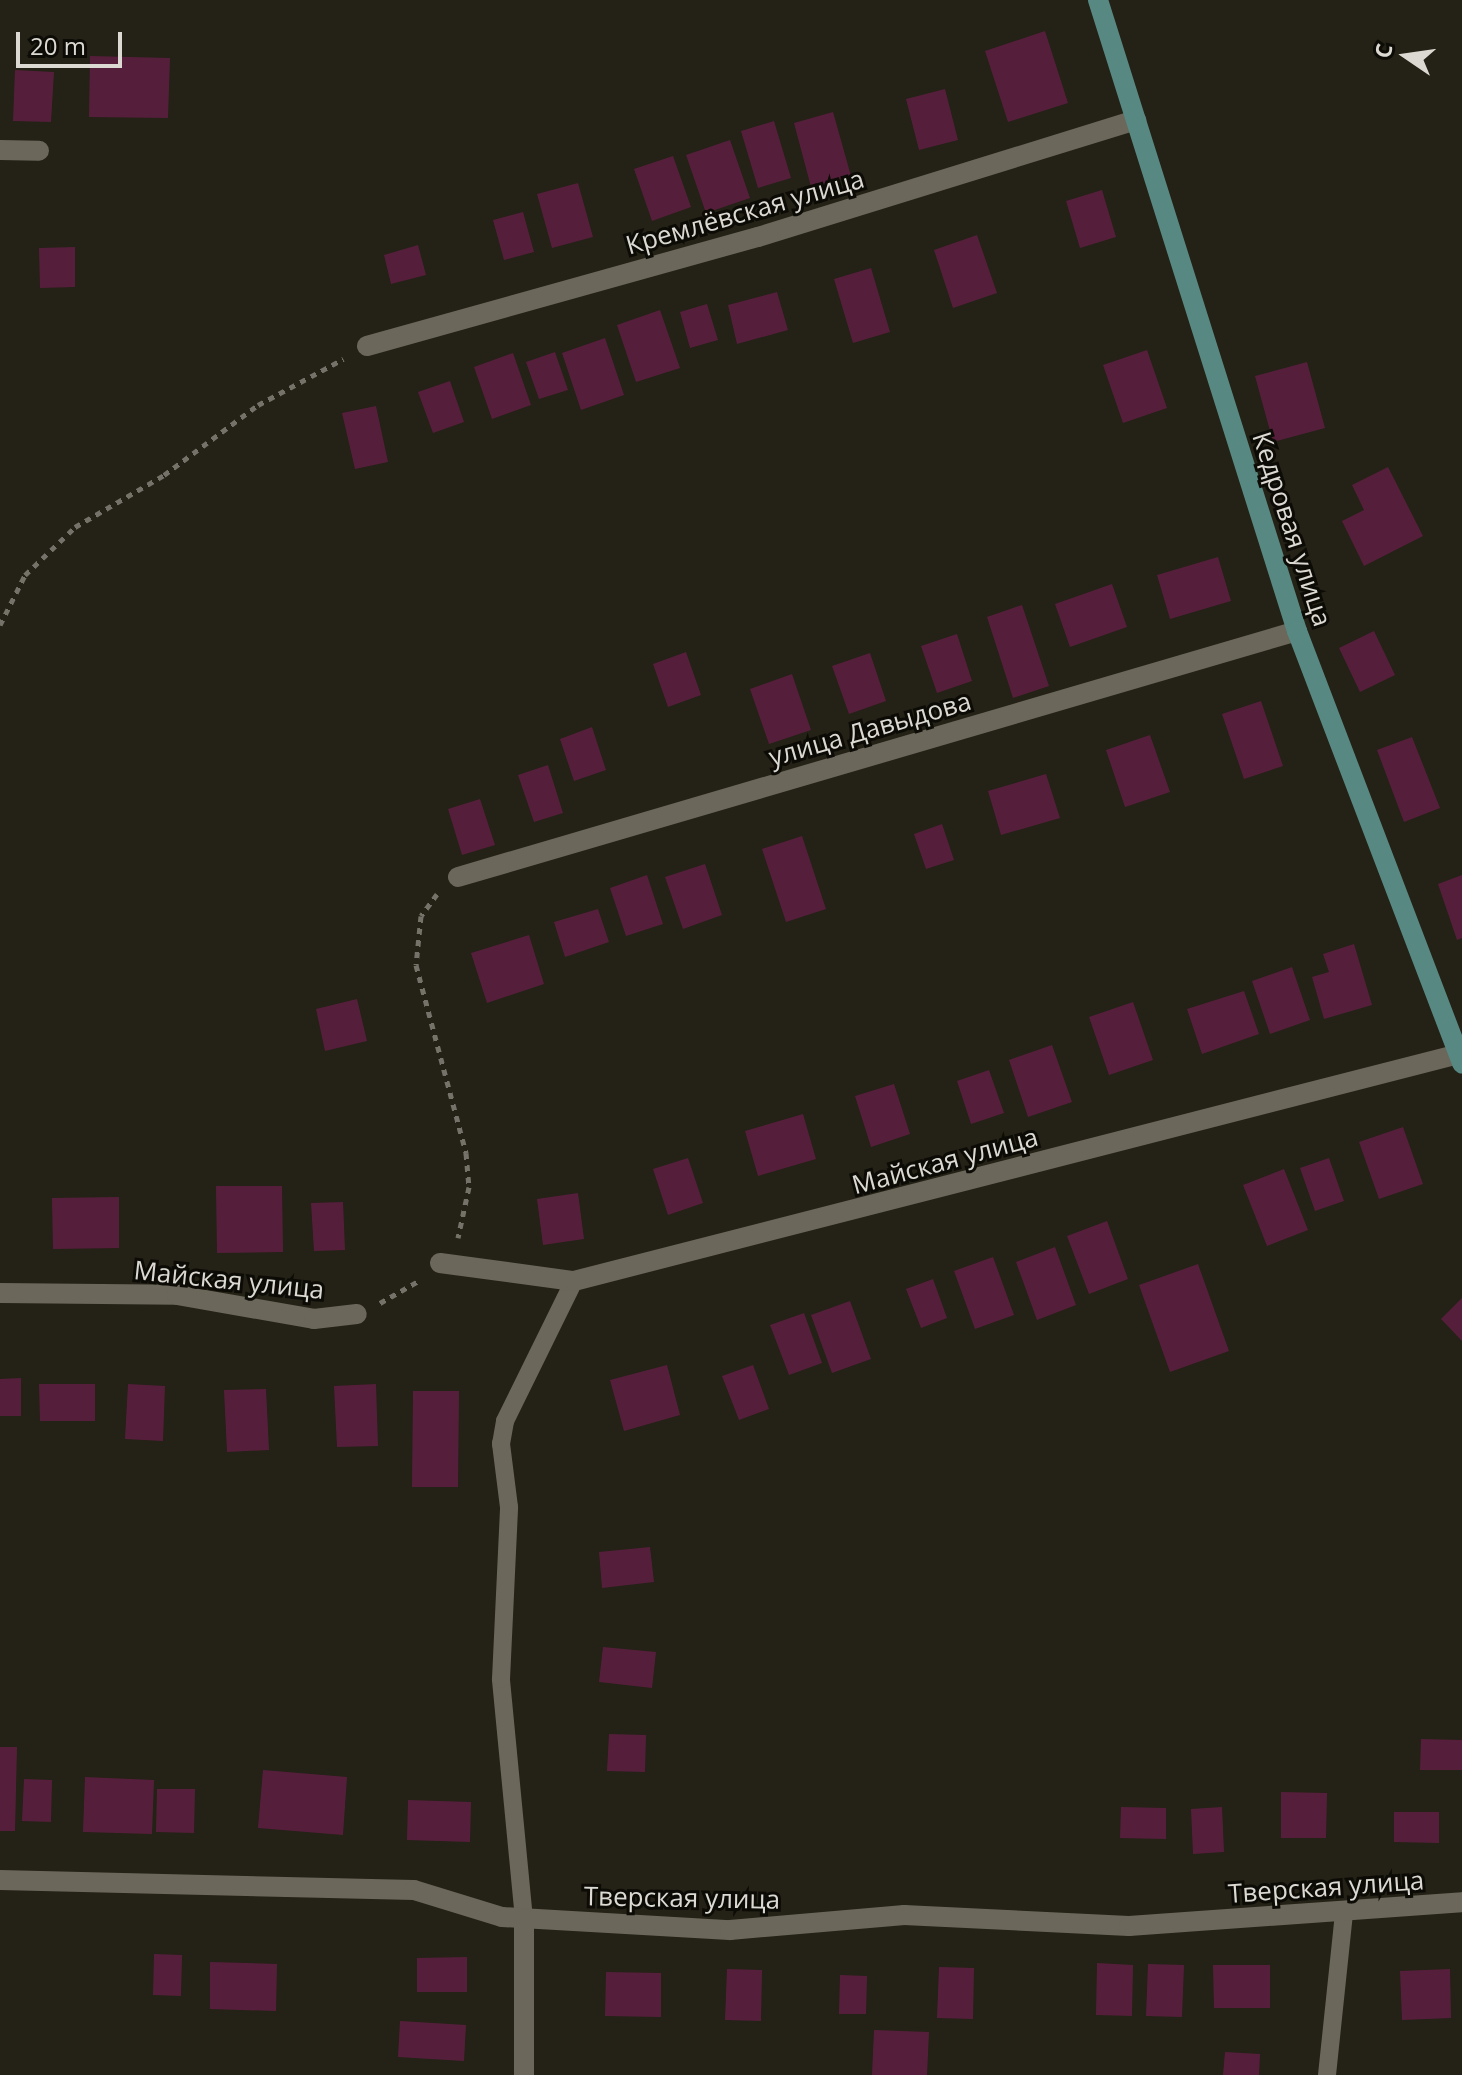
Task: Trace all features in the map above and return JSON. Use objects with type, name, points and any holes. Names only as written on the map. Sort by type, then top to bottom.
[{"type":"street","name":"Кедровая улица","points":[[1098,0],[1297,631],[1460,1059]]},
{"type":"street","name":"Кремлёвская улица","points":[[367,346],[758,237],[1136,120]]},
{"type":"street","points":[[0,150],[39,151]]},
{"type":"street","name":"улица Давыдова","points":[[458,877],[1297,631]]},
{"type":"street","name":"Майская улица","points":[[440,1263],[574,1281],[1460,1059]]},
{"type":"street","name":"Майская улица","points":[[0,1293],[177,1295],[314,1319],[357,1314]]},
{"type":"street","name":"Тверская улица","points":[[0,1880],[414,1890],[524,1919],[730,1930],[867,1916],[1129,1926],[1344,1913],[1462,1902]]},
{"type":"street","points":[[524,1919],[524,2075]]},
{"type":"lane","points":[[524,1919],[501,1679],[509,1507],[501,1444],[505,1421],[574,1281]]},
{"type":"lane","points":[[1327,2075],[1344,1913]]},
{"type":"path","points":[[0,625],[25,575],[75,527],[164,475],[258,405],[367,346]]},
{"type":"path","points":[[357,1314],[440,1263],[456,1243],[469,1187],[466,1153],[416,965],[415,940],[435,895],[458,877]]},
{"type":"building","points":[[1045,31],[1068,103],[1008,122],[985,51]]},
{"type":"building","points":[[90,56],[170,58],[168,118],[89,117]]},
{"type":"building","points":[[15,70],[54,72],[51,122],[13,121]]},
{"type":"building","points":[[945,89],[958,140],[919,150],[906,99]]},
{"type":"building","points":[[833,112],[851,176],[811,187],[794,123]]},
{"type":"building","points":[[774,121],[791,178],[758,188],[741,131]]},
{"type":"building","points":[[730,140],[750,198],[706,213],[686,155]]},
{"type":"building","points":[[673,156],[691,207],[652,221],[634,169]]},
{"type":"building","points":[[578,183],[593,237],[552,248],[537,194]]},
{"type":"building","points":[[1102,190],[1116,237],[1080,248],[1066,201]]},
{"type":"building","points":[[523,212],[534,252],[504,260],[493,220]]},
{"type":"building","points":[[977,235],[997,293],[953,308],[934,250]]},
{"type":"building","points":[[418,245],[426,275],[391,284],[384,255]]},
{"type":"building","points":[[75,247],[75,287],[40,288],[39,248]]},
{"type":"building","points":[[871,268],[890,332],[853,343],[834,279]]},
{"type":"building","points":[[777,292],[788,330],[737,344],[728,305]]},
{"type":"building","points":[[707,304],[718,340],[690,348],[680,312]]},
{"type":"building","points":[[660,310],[680,368],[636,382],[617,325]]},
{"type":"building","points":[[605,338],[624,395],[581,410],[562,353]]},
{"type":"building","points":[[1147,350],[1167,408],[1123,423],[1103,365]]},
{"type":"building","points":[[555,352],[568,390],[539,399],[526,362]]},
{"type":"building","points":[[513,353],[531,405],[492,419],[474,367]]},
{"type":"building","points":[[1307,362],[1325,428],[1273,442],[1255,376]]},
{"type":"building","points":[[450,381],[464,422],[433,433],[418,392]]},
{"type":"building","points":[[376,406],[388,462],[355,469],[342,413]]},
{"type":"building","points":[[1388,467],[1423,536],[1364,566],[1342,521],[1364,510],[1352,485]]},
{"type":"building","points":[[1218,557],[1231,601],[1170,619],[1157,575]]},
{"type":"building","points":[[1112,584],[1127,627],[1070,647],[1055,604]]},
{"type":"building","points":[[1022,605],[1049,686],[1013,698],[987,617]]},
{"type":"building","points":[[1374,631],[1395,675],[1360,692],[1339,648]]},
{"type":"building","points":[[957,634],[972,681],[937,693],[921,646]]},
{"type":"building","points":[[686,652],[701,695],[668,707],[653,664]]},
{"type":"building","points":[[870,653],[886,701],[849,714],[832,666]]},
{"type":"building","points":[[792,674],[811,730],[769,744],[750,689]]},
{"type":"building","points":[[1261,701],[1283,766],[1244,779],[1222,714]]},
{"type":"building","points":[[592,727],[606,770],[574,781],[560,739]]},
{"type":"building","points":[[1150,735],[1170,792],[1125,807],[1106,750]]},
{"type":"building","points":[[1412,737],[1440,808],[1404,822],[1377,750]]},
{"type":"building","points":[[548,765],[563,813],[534,822],[518,775]]},
{"type":"building","points":[[1046,774],[1060,818],[1001,835],[988,791]]},
{"type":"building","points":[[480,799],[495,845],[462,855],[448,809]]},
{"type":"building","points":[[942,824],[954,860],[926,869],[914,834]]},
{"type":"building","points":[[802,836],[826,909],[786,922],[762,849]]},
{"type":"building","points":[[705,864],[722,915],[683,929],[665,877]]},
{"type":"building","points":[[647,875],[663,924],[626,936],[610,888]]},
{"type":"building","points":[[1462,875],[1462,938],[1457,940],[1438,884]]},
{"type":"building","points":[[598,909],[609,942],[565,957],[554,922]]},
{"type":"building","points":[[529,935],[544,984],[487,1003],[471,953]]},
{"type":"building","points":[[1354,944],[1372,1005],[1324,1019],[1312,977],[1329,972],[1323,954]]},
{"type":"building","points":[[1292,967],[1310,1020],[1270,1034],[1252,981]]},
{"type":"building","points":[[1244,991],[1259,1034],[1202,1054],[1187,1009]]},
{"type":"building","points":[[357,999],[367,1041],[325,1051],[316,1009]]},
{"type":"building","points":[[1133,1002],[1153,1060],[1109,1075],[1089,1017]]},
{"type":"building","points":[[1052,1045],[1072,1102],[1028,1117],[1009,1060]]},
{"type":"building","points":[[989,1070],[1004,1113],[971,1124],[957,1081]]},
{"type":"building","points":[[894,1084],[910,1134],[871,1147],[855,1096]]},
{"type":"building","points":[[803,1114],[816,1159],[758,1176],[745,1131]]},
{"type":"building","points":[[1403,1127],[1423,1184],[1379,1199],[1359,1142]]},
{"type":"building","points":[[688,1158],[703,1203],[668,1215],[653,1169]]},
{"type":"building","points":[[1329,1158],[1344,1201],[1315,1211],[1300,1168]]},
{"type":"building","points":[[1284,1169],[1308,1230],[1267,1246],[1243,1185]]},
{"type":"building","points":[[216,1186],[282,1186],[283,1252],[217,1253]]},
{"type":"building","points":[[578,1193],[584,1239],[543,1245],[537,1199]]},
{"type":"building","points":[[119,1197],[119,1248],[53,1249],[52,1198]]},
{"type":"building","points":[[343,1202],[345,1250],[314,1251],[311,1203]]},
{"type":"building","points":[[1107,1221],[1128,1279],[1089,1294],[1067,1236]]},
{"type":"building","points":[[1055,1247],[1076,1305],[1037,1320],[1016,1262]]},
{"type":"building","points":[[993,1257],[1014,1315],[975,1329],[954,1271]]},
{"type":"building","points":[[1198,1264],[1229,1351],[1170,1372],[1139,1285]]},
{"type":"building","points":[[933,1279],[947,1318],[921,1328],[906,1289]]},
{"type":"building","points":[[1462,1298],[1462,1341],[1441,1319]]},
{"type":"building","points":[[850,1301],[871,1359],[832,1373],[811,1315]]},
{"type":"building","points":[[804,1313],[822,1363],[789,1375],[770,1325]]},
{"type":"building","points":[[667,1365],[680,1415],[624,1431],[610,1380]]},
{"type":"building","points":[[753,1365],[769,1409],[739,1420],[722,1376]]},
{"type":"building","points":[[21,1378],[21,1416],[0,1416],[0,1379]]},
{"type":"building","points":[[39,1384],[95,1384],[95,1421],[40,1421]]},
{"type":"building","points":[[128,1384],[165,1386],[163,1441],[125,1439]]},
{"type":"building","points":[[376,1384],[378,1446],[337,1447],[334,1386]]},
{"type":"building","points":[[266,1389],[269,1450],[227,1452],[224,1390]]},
{"type":"building","points":[[413,1391],[459,1391],[458,1487],[412,1487]]},
{"type":"building","points":[[650,1547],[654,1582],[602,1588],[599,1552]]},
{"type":"building","points":[[603,1647],[656,1652],[652,1688],[599,1682]]},
{"type":"building","points":[[609,1734],[646,1735],[645,1772],[607,1771]]},
{"type":"building","points":[[1421,1739],[1462,1740],[1462,1770],[1420,1770]]},
{"type":"building","points":[[0,1747],[17,1747],[15,1831],[0,1831]]},
{"type":"building","points":[[263,1770],[347,1777],[343,1835],[258,1828]]},
{"type":"building","points":[[85,1777],[154,1780],[152,1834],[83,1832]]},
{"type":"building","points":[[24,1779],[52,1780],[51,1822],[22,1821]]},
{"type":"building","points":[[157,1789],[195,1789],[194,1833],[156,1832]]},
{"type":"building","points":[[1281,1792],[1327,1793],[1326,1838],[1281,1838]]},
{"type":"building","points":[[408,1800],[471,1802],[470,1842],[407,1840]]},
{"type":"building","points":[[1121,1807],[1166,1808],[1166,1839],[1120,1838]]},
{"type":"building","points":[[1222,1807],[1224,1852],[1193,1854],[1191,1809]]},
{"type":"building","points":[[1394,1812],[1439,1812],[1439,1843],[1394,1842]]},
{"type":"building","points":[[154,1954],[182,1955],[181,1996],[153,1995]]},
{"type":"building","points":[[467,1957],[467,1992],[417,1992],[417,1958]]},
{"type":"building","points":[[210,1962],[277,1964],[276,2011],[210,2009]]},
{"type":"building","points":[[1097,1963],[1133,1965],[1132,2016],[1096,2015]]},
{"type":"building","points":[[1148,1964],[1184,1965],[1182,2017],[1146,2016]]},
{"type":"building","points":[[1213,1965],[1270,1965],[1270,2008],[1214,2008]]},
{"type":"building","points":[[939,1967],[974,1968],[973,2019],[937,2018]]},
{"type":"building","points":[[727,1969],[762,1970],[761,2021],[725,2020]]},
{"type":"building","points":[[1450,1969],[1451,2018],[1402,2020],[1400,1971]]},
{"type":"building","points":[[606,1972],[661,1973],[661,2017],[605,2016]]},
{"type":"building","points":[[840,1975],[867,1976],[866,2014],[839,2014]]},
{"type":"building","points":[[400,2021],[466,2025],[464,2061],[398,2057]]},
{"type":"building","points":[[874,2030],[929,2032],[927,2075],[872,2075]]},
{"type":"building","points":[[1225,2052],[1260,2054],[1259,2075],[1223,2075]]}]
